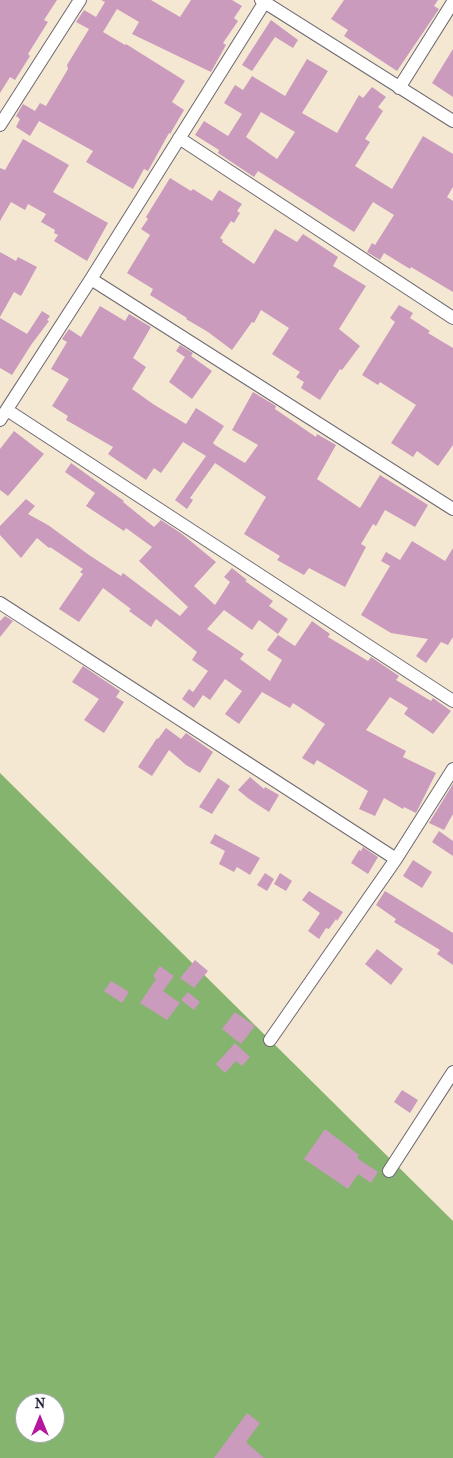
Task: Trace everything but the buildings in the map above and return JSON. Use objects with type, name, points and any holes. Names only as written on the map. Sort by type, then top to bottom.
[{"type":"street","points":[[0,125],[80,0]]},
{"type":"street","points":[[453,121],[264,1],[91,279],[3,415],[453,701]]},
{"type":"street","points":[[399,88],[453,2]]},
{"type":"street","points":[[179,138],[453,318]]},
{"type":"street","points":[[91,279],[453,509]]},
{"type":"street","points":[[0,603],[396,859]]},
{"type":"street","points":[[270,1040],[396,859],[453,769]]},
{"type":"street","points":[[389,1171],[453,1072]]},
{"type":"green space","points":[[0,773],[453,1221],[453,1458],[0,1458]]}]
